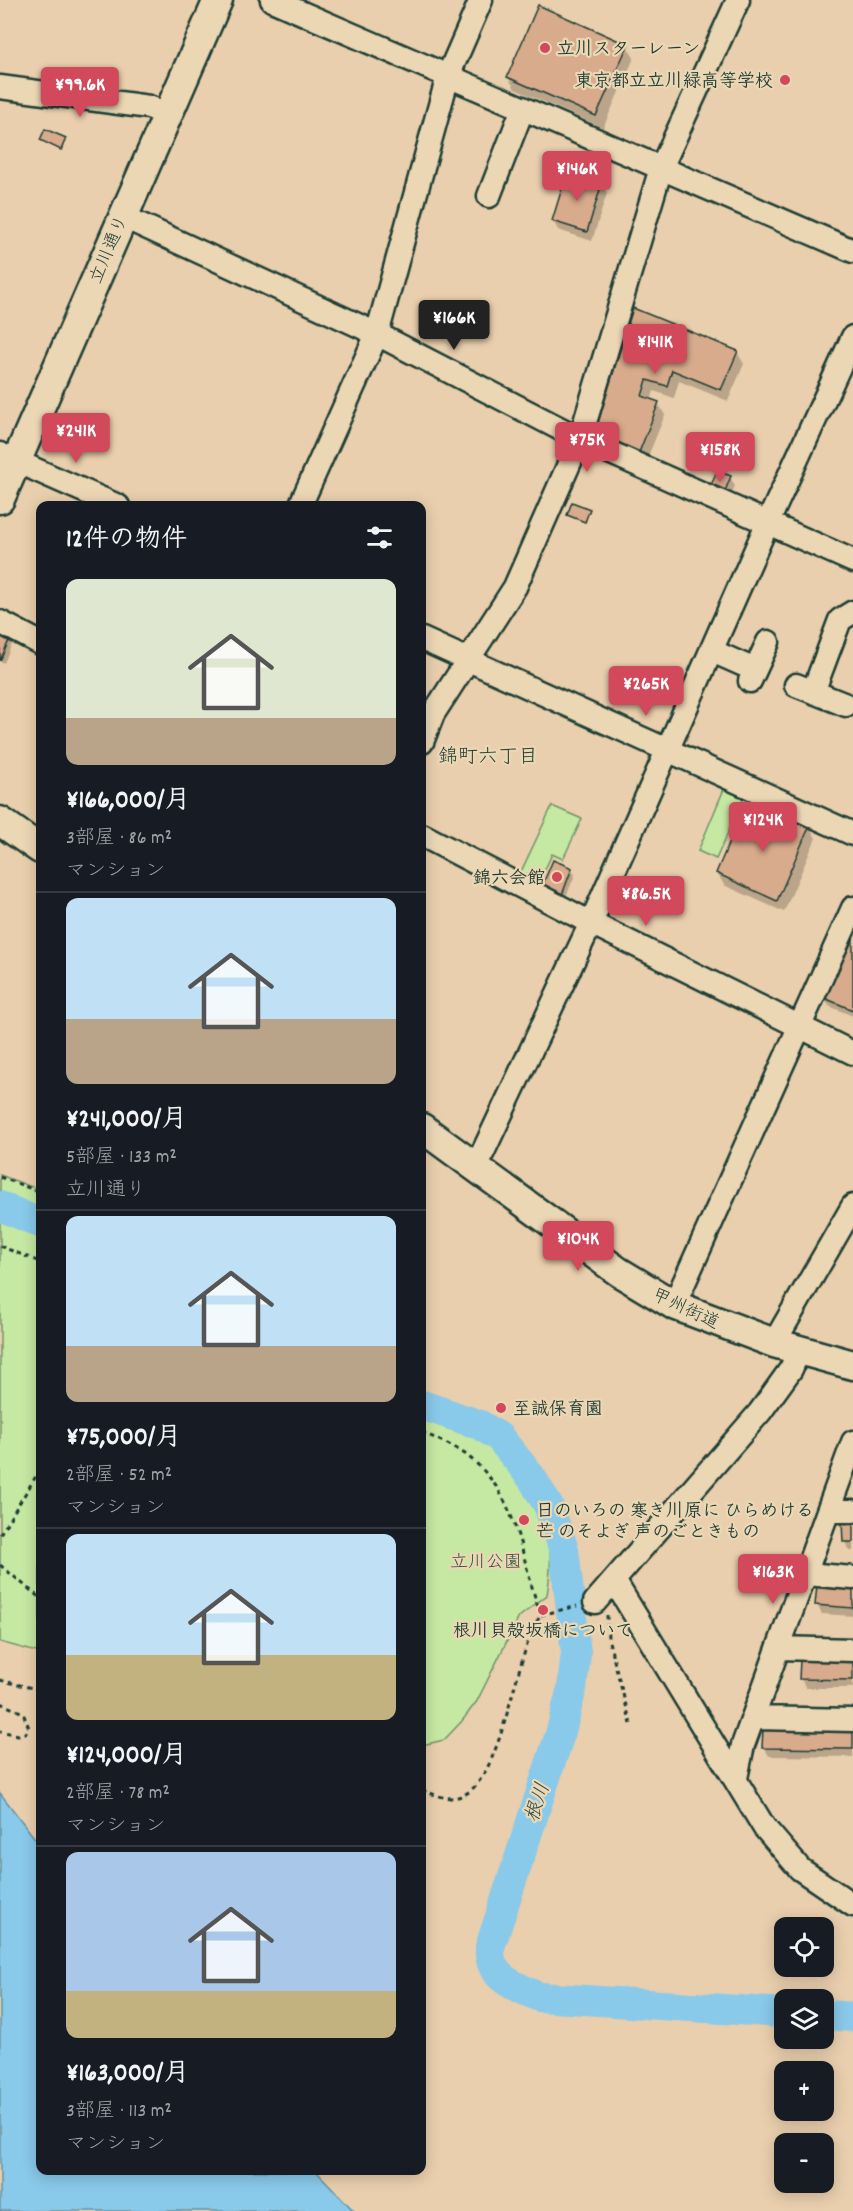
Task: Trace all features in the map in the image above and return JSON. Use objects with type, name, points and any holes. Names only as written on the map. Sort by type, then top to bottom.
[{"type":"main road","name":"立川通り","points":[[0,499],[9,457],[169,115],[218,0]]},
{"type":"main road","points":[[0,821],[36,846]]},
{"type":"main road","name":"甲州街道","points":[[426,1131],[619,1272],[674,1305],[787,1347],[853,1365]]},
{"type":"street","points":[[272,0],[853,251]]},
{"type":"street","points":[[302,501],[377,334],[448,76],[481,0]]},
{"type":"street","points":[[426,731],[433,714],[515,587],[579,439],[661,168],[738,0]]},
{"type":"street","points":[[0,87],[149,107],[169,115]]},
{"type":"street","points":[[489,196],[523,108]]},
{"type":"street","points":[[122,216],[377,334],[579,439],[853,561]]},
{"type":"street","points":[[475,1169],[591,923],[768,522],[853,338]]},
{"type":"street","points":[[9,457],[107,501]]},
{"type":"street","points":[[846,705],[804,688],[840,620],[853,612]]},
{"type":"street","points":[[0,622],[36,641]]},
{"type":"street","points":[[426,641],[853,834]]},
{"type":"street","points":[[712,651],[752,675],[768,642]]},
{"type":"street","points":[[426,836],[591,923],[853,1053]]},
{"type":"street","points":[[674,1305],[853,908]]},
{"type":"street","points":[[853,1206],[787,1347],[791,1369],[760,1412],[600,1595],[668,1673],[736,1778],[764,1827],[786,1855],[812,1878],[853,1905]]},
{"type":"street","points":[[736,1778],[739,1759],[753,1718],[853,1442]]},
{"type":"street","points":[[829,1511],[853,1510]]},
{"type":"street","points":[[806,1574],[853,1578]]},
{"type":"street","points":[[779,1648],[853,1650]]},
{"type":"street","points":[[753,1718],[853,1720]]},
{"type":"path","points":[[0,1177],[36,1190]]},
{"type":"path","points":[[0,1246],[36,1260]]},
{"type":"path","points":[[426,1434],[470,1457],[505,1497],[514,1519],[541,1615]]},
{"type":"path","points":[[0,1534],[36,1476]]},
{"type":"path","points":[[0,1565],[36,1595]]},
{"type":"path","points":[[426,1791],[454,1798],[471,1791],[481,1781],[509,1707],[530,1634],[541,1615],[600,1595],[608,1638],[631,1724]]},
{"type":"path","points":[[0,1680],[36,1689]]},
{"type":"path","points":[[0,1703],[23,1713],[29,1728],[26,1733],[18,1735],[0,1731]]},
{"type":"green space","points":[[724,789],[744,797],[716,859],[698,851]]},
{"type":"green space","points":[[552,806],[582,819],[563,859],[552,854],[538,885],[519,876]]},
{"type":"green space","points":[[0,1175],[36,1188],[36,1652],[0,1642]]},
{"type":"green space","name":"立川公園","points":[[426,1414],[482,1438],[505,1457],[525,1481],[540,1507],[549,1539],[550,1577],[547,1595],[519,1617],[477,1701],[444,1740],[426,1744]]},
{"type":"water","points":[[0,1793],[36,1840],[36,2175],[320,2175],[354,2211],[0,2211]]},
{"type":"building","points":[[538,5],[628,45],[596,116],[507,77]]},
{"type":"building","points":[[45,129],[66,138],[61,150],[40,140]]},
{"type":"building","points":[[567,172],[602,183],[587,232],[552,221]]},
{"type":"building","points":[[633,308],[738,351],[721,390],[672,370],[667,386],[647,380],[642,396],[659,402],[638,455],[593,439]]},
{"type":"building","points":[[717,471],[731,476],[723,496],[709,490]]},
{"type":"building","points":[[572,502],[590,509],[585,522],[567,515]]},
{"type":"building","points":[[0,633],[10,638],[0,661]]},
{"type":"building","points":[[776,810],[810,825],[777,901],[716,873],[741,815],[769,827]]},
{"type":"building","name":"錦六会館","points":[[553,860],[572,868],[562,895],[542,886]]},
{"type":"building","points":[[853,929],[853,1010],[822,997]]},
{"type":"building","points":[[853,1521],[853,1542],[843,1542],[842,1522]]},
{"type":"building","points":[[817,1585],[853,1588],[853,1608],[815,1605]]},
{"type":"building","points":[[800,1660],[853,1660],[853,1680],[799,1679]]},
{"type":"building","points":[[763,1729],[853,1730],[853,1749],[762,1748]]},
{"type":"waterway","name":"根川","points":[[0,1206],[36,1221]]},
{"type":"waterway","name":"根川","points":[[426,1406],[480,1425],[499,1437],[532,1478],[549,1507],[564,1550],[576,1653],[572,1688],[561,1731],[490,1947],[493,1967],[504,1980],[539,1997],[774,2012]]},
{"type":"waterway","name":"根川","points":[[834,2016],[853,2017]]},
{"type":"place","name":"立川スターレーン","points":[[545,48]]},
{"type":"place","name":"東京都立立川緑高等学校","points":[[785,80]]},
{"type":"place","name":"錦六会館","points":[[557,877]]},
{"type":"place","name":"至誠保育園","points":[[501,1408]]},
{"type":"place","name":"日のいろの 寒き川原に ひらめける 芒 のそよぎ 声のごときもの","points":[[524,1520]]},
{"type":"place","name":"根川貝殻坂橋について","points":[[543,1610]]},
{"type":"district","name":"錦町六丁目","points":[[488,755]]}]
